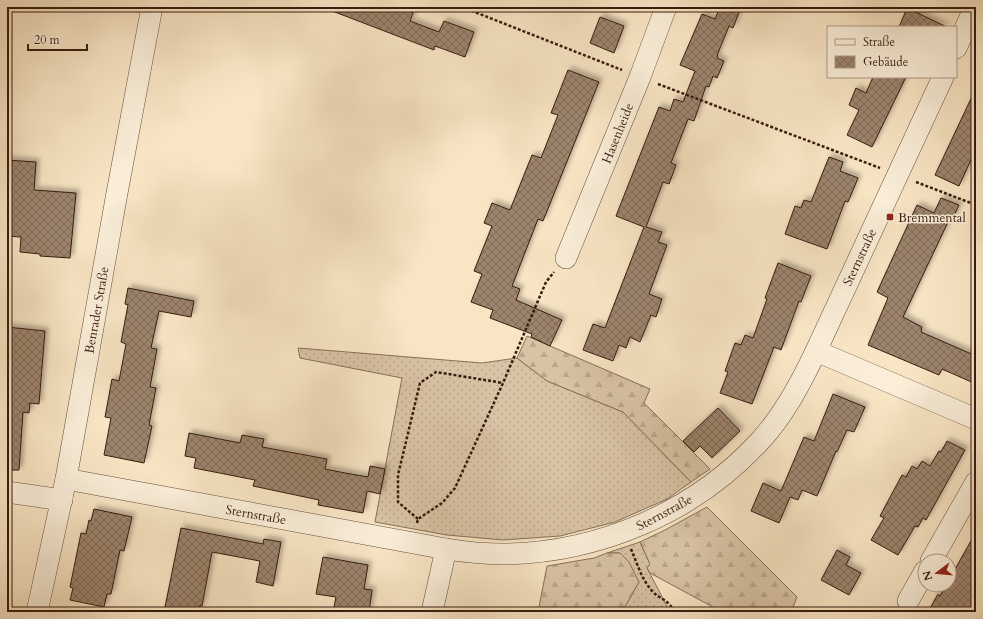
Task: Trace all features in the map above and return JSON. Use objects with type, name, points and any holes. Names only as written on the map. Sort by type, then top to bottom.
[{"type":"street","name":"Benrader Straße","points":[[37,612],[66,479],[118,185],[152,7]]},
{"type":"street","name":"Hasenheide","points":[[566,258],[640,77],[666,7]]},
{"type":"street","points":[[957,46],[975,7]]},
{"type":"street","name":"Sternstraße","points":[[66,479],[412,543],[476,553],[504,554],[563,548],[596,541],[624,532],[663,514],[714,483],[738,463],[761,440],[779,417],[796,390],[816,351],[943,78]]},
{"type":"street","points":[[816,351],[976,419]]},
{"type":"street","points":[[935,553],[976,482]]},
{"type":"street","points":[[7,492],[62,500]]},
{"type":"street","points":[[432,612],[446,549]]},
{"type":"street","points":[[908,601],[917,585]]},
{"type":"path","points":[[462,7],[640,77],[976,205]]},
{"type":"path","points":[[412,543],[418,519],[442,503],[455,488],[503,383],[546,282],[566,258]]},
{"type":"path","points":[[418,519],[398,502],[398,476],[420,383],[436,372],[503,383]]},
{"type":"path","points":[[624,532],[644,578],[652,592],[671,605],[674,612]]},
{"type":"green space","points":[[527,336],[650,389],[644,403],[710,469],[691,482],[623,412],[547,381],[517,358]]},
{"type":"green space","points":[[298,348],[482,363],[517,358],[547,381],[623,412],[691,482],[667,499],[615,522],[560,536],[503,540],[447,535],[375,522],[402,378],[300,358]]},
{"type":"green space","points":[[707,507],[797,597],[791,612],[722,612],[650,573],[647,568],[650,564],[640,542]]},
{"type":"green space","points":[[640,542],[650,564],[647,568],[670,612],[622,612],[639,582],[620,553],[607,553]]},
{"type":"green space","points":[[607,553],[620,553],[629,562],[639,582],[622,612],[538,612],[547,566],[594,558]]},
{"type":"building","points":[[327,7],[415,7],[410,21],[439,32],[444,21],[474,32],[465,57],[435,46],[434,50],[327,9]]},
{"type":"building","points":[[720,7],[741,7],[733,28],[729,26],[718,53],[717,58],[724,61],[717,78],[713,76],[709,87],[706,86],[694,121],[688,119],[671,163],[676,165],[669,184],[663,182],[646,227],[662,232],[658,242],[667,245],[649,294],[662,299],[656,317],[651,315],[640,342],[630,337],[626,348],[619,345],[613,361],[583,350],[593,324],[605,328],[644,227],[616,216],[659,107],[670,111],[674,99],[683,102],[695,71],[680,65],[702,14],[715,19]]},
{"type":"building","points":[[907,8],[945,26],[899,26]]},
{"type":"building","points":[[600,17],[624,26],[614,53],[590,43]]},
{"type":"building","points":[[568,70],[599,82],[543,221],[538,219],[512,286],[520,289],[516,300],[562,320],[550,346],[531,337],[532,334],[490,318],[493,310],[471,302],[482,274],[474,271],[492,226],[484,223],[492,203],[510,210],[532,155],[541,158],[558,115],[551,113]]},
{"type":"building","points":[[873,78],[906,78],[872,147],[847,135],[859,110],[849,105],[856,88],[866,93]]},
{"type":"building","points":[[976,88],[976,149],[959,186],[935,175]]},
{"type":"building","points":[[829,157],[843,162],[840,171],[858,178],[848,202],[845,201],[827,249],[785,234],[795,206],[801,208],[804,200],[811,202]]},
{"type":"building","points":[[7,160],[36,162],[34,190],[76,193],[70,258],[40,256],[40,254],[20,252],[21,237],[7,236]]},
{"type":"building","points":[[941,198],[959,205],[951,222],[949,220],[903,317],[922,327],[921,332],[976,356],[976,384],[942,369],[939,375],[868,345],[888,298],[877,292],[917,205],[934,213]]},
{"type":"building","points":[[778,263],[811,276],[801,302],[799,301],[781,350],[774,347],[752,404],[720,393],[728,372],[725,371],[735,343],[741,345],[745,335],[753,338],[767,299],[765,298]]},
{"type":"building","points":[[128,288],[194,301],[191,317],[159,311],[151,348],[157,349],[150,387],[156,388],[149,425],[152,426],[144,463],[104,455],[111,418],[105,417],[112,379],[119,381],[126,344],[121,342],[128,305],[125,304]]},
{"type":"building","points":[[7,327],[45,331],[39,404],[30,403],[29,413],[23,412],[19,470],[7,470]]},
{"type":"building","points":[[833,394],[865,407],[854,432],[847,430],[837,452],[836,451],[817,496],[802,490],[798,500],[790,497],[779,523],[751,511],[763,483],[781,491],[804,437],[814,441]]},
{"type":"building","points":[[718,408],[740,431],[712,458],[700,446],[694,452],[683,441]]},
{"type":"building","points":[[189,433],[240,443],[242,435],[264,439],[262,447],[327,459],[325,469],[345,473],[368,477],[370,466],[385,469],[380,494],[367,491],[363,513],[318,505],[319,500],[253,486],[255,480],[194,468],[196,458],[185,456]]},
{"type":"building","points":[[947,441],[965,450],[926,520],[923,518],[918,527],[915,526],[898,555],[871,540],[884,518],[880,516],[902,475],[906,477],[912,466],[917,469],[922,461],[930,466],[939,451],[941,452]]},
{"type":"building","points":[[94,509],[132,517],[124,551],[120,550],[111,594],[107,594],[104,607],[70,600],[73,588],[70,587],[81,533],[86,534],[89,520],[91,521]]},
{"type":"building","points":[[181,528],[263,544],[264,539],[281,542],[273,586],[256,582],[260,561],[212,552],[202,606],[200,605],[199,612],[164,612]]},
{"type":"building","points":[[976,532],[976,600],[970,612],[928,612],[938,594],[940,596],[942,593],[957,593],[957,566]]},
{"type":"building","points":[[837,550],[850,557],[846,565],[861,573],[849,595],[821,580]]},
{"type":"building","points":[[323,557],[368,565],[364,589],[372,590],[369,612],[333,612],[336,597],[316,594]]},
{"type":"place","name":"Bremmental","points":[[890,217]]}]
